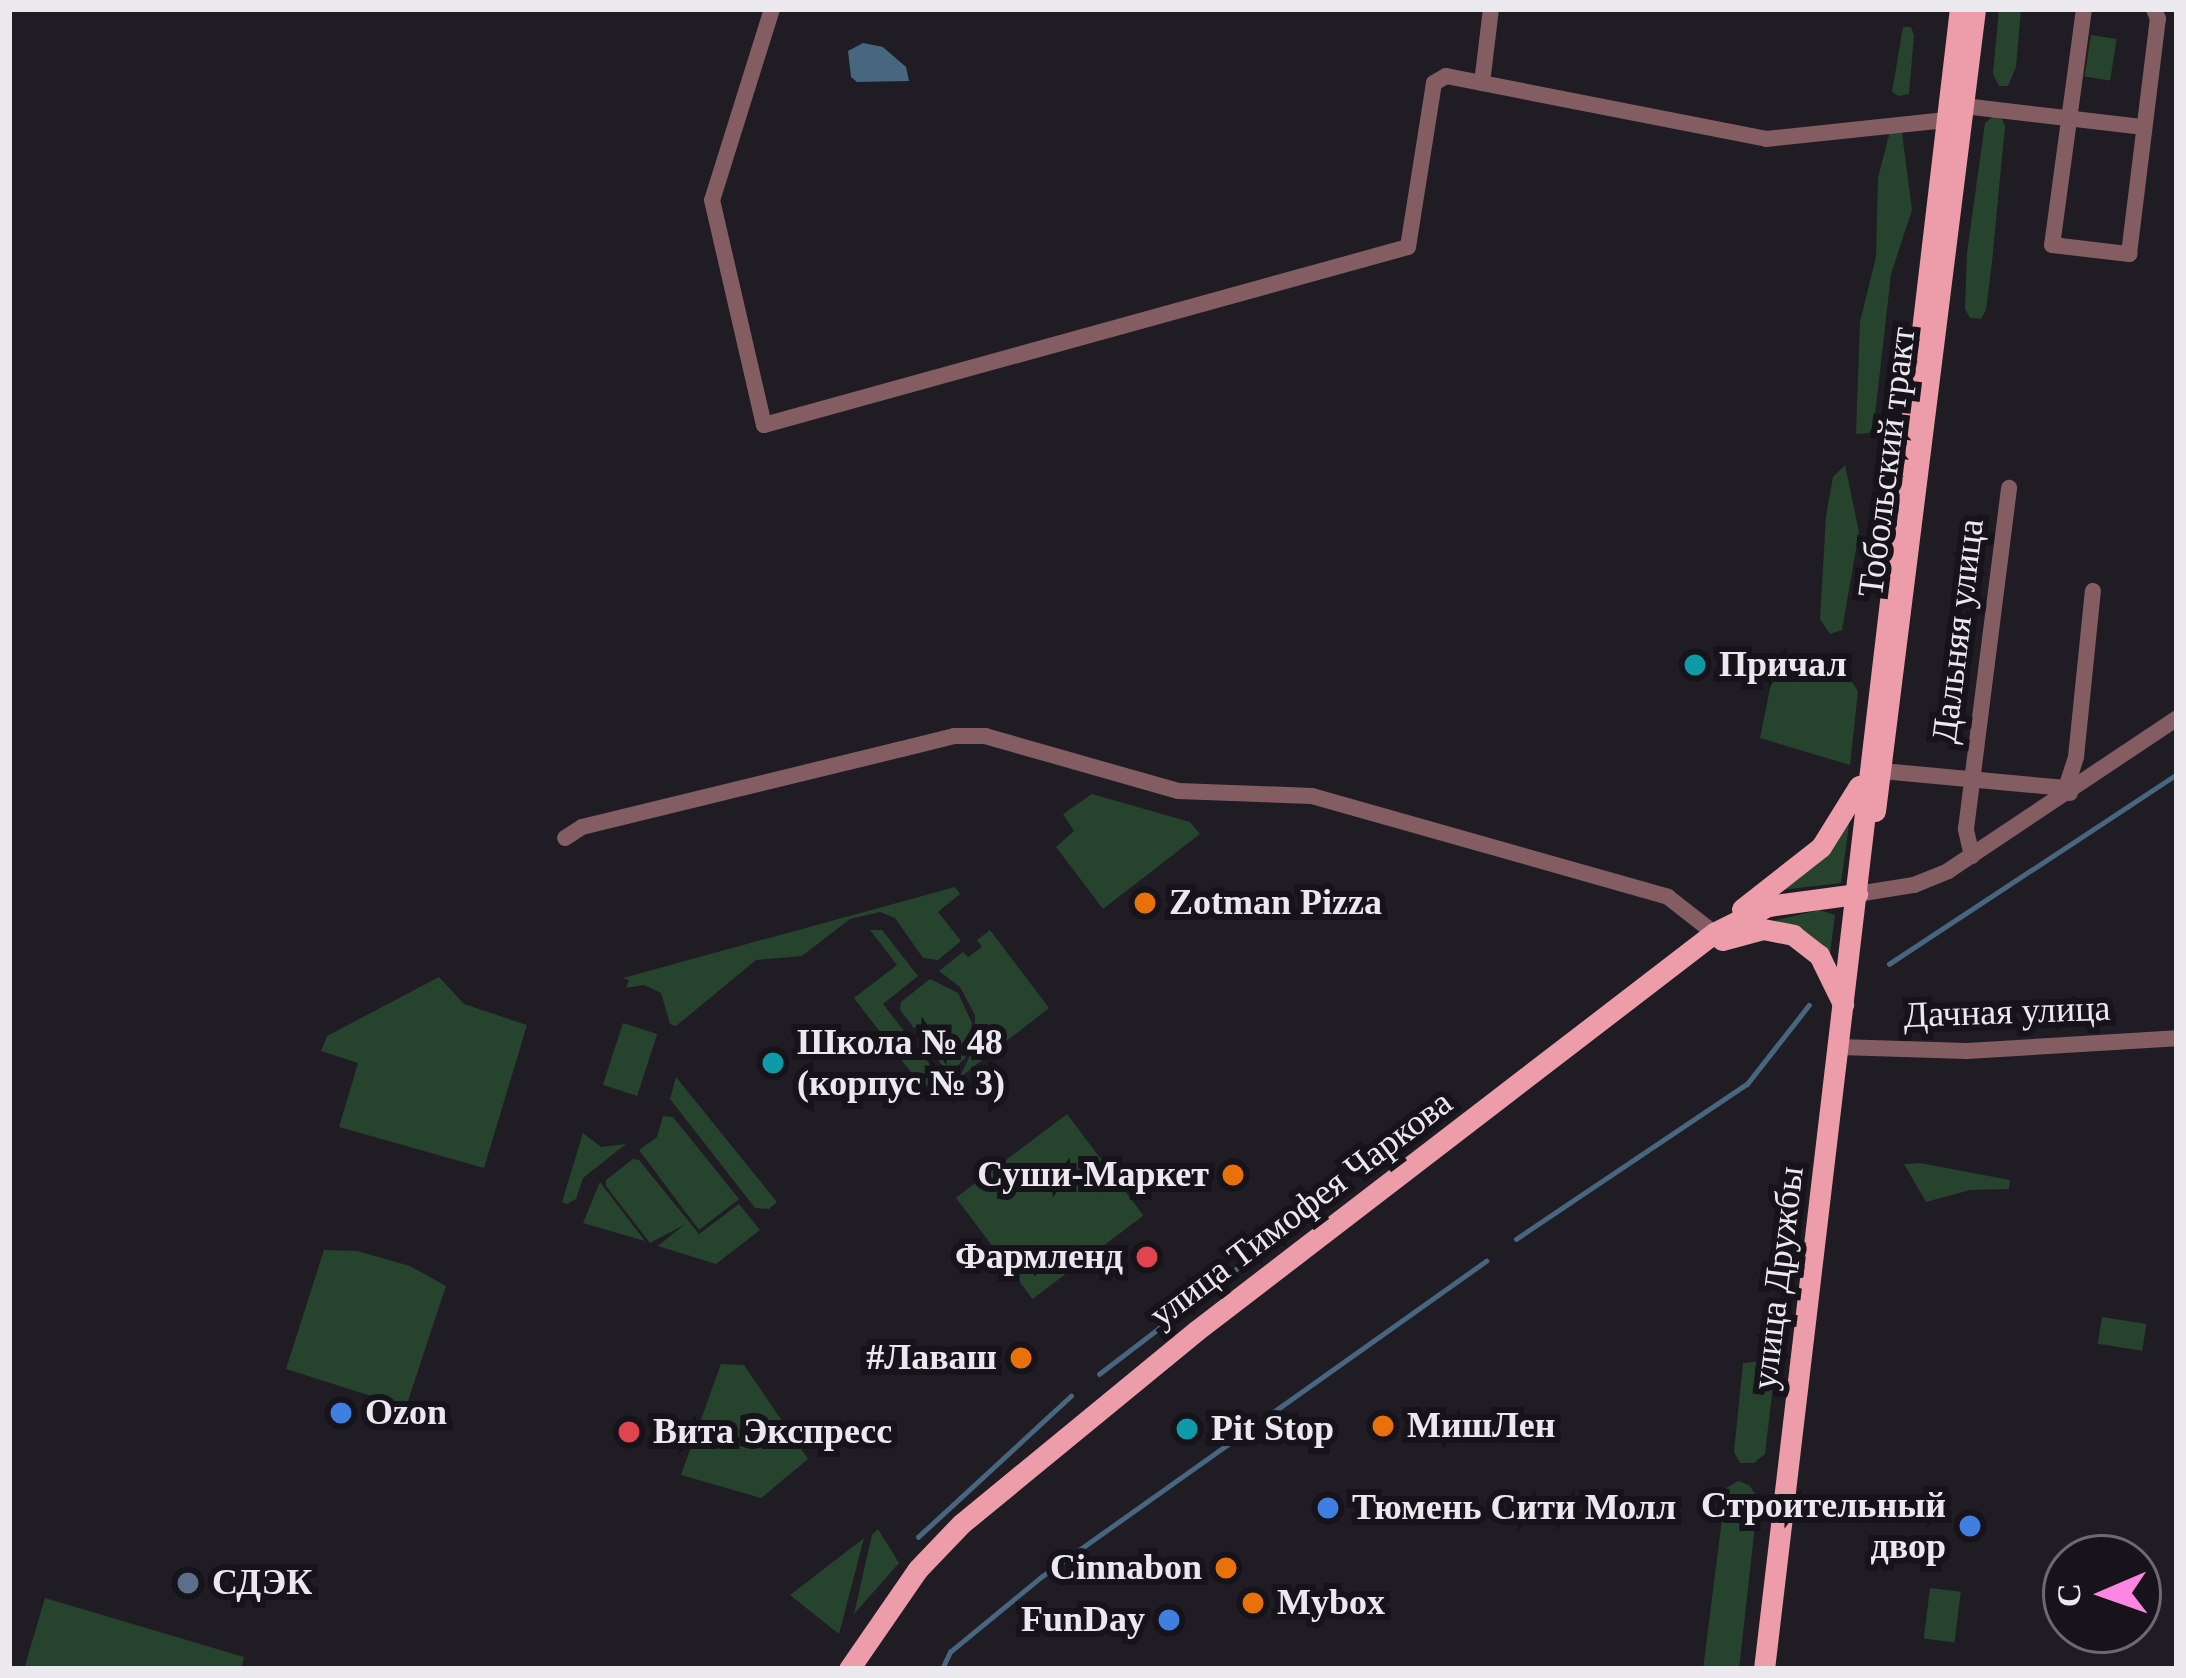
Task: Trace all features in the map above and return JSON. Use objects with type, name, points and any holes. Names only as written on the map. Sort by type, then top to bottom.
[{"type":"main road","name":"Тобольский тракт","points":[[1955,113],[1960,9]]},
{"type":"main road","name":"Тобольский тракт","points":[[1857,894],[1955,113],[1975,9]]},
{"type":"main road","points":[[1714,933],[1821,847],[1874,770]]},
{"type":"main road","name":"улица Тимофея Чаркова","points":[[849,1669],[918,1569],[1031,1462],[1714,933],[1768,906],[1857,894]]},
{"type":"main road","name":"улица Дружбы","points":[[1764,1669],[1857,894]]},
{"type":"main road","points":[[1684,959],[1748,932],[1793,935],[1819,956],[1843,1006]]},
{"type":"street","points":[[772,9],[712,200],[764,425],[1408,247],[1435,83],[1446,76],[1766,139],[1955,113],[2144,127]]},
{"type":"street","points":[[1482,83],[1491,9]]},
{"type":"street","points":[[2084,9],[2052,244],[2129,254],[2158,19],[2154,9]]},
{"type":"street","name":"Дальняя улица","points":[[1972,856],[1966,829],[2009,488]]},
{"type":"street","points":[[2068,790],[2076,757],[2093,591]]},
{"type":"street","points":[[1857,894],[1914,885],[1972,856],[2177,718]]},
{"type":"street","points":[[565,838],[582,827],[902,748],[985,736],[1178,791],[1312,796],[1668,897],[1714,933]]},
{"type":"street","name":"Дальняя улица","points":[[1874,770],[2068,790]]},
{"type":"street","name":"Дачная улица","points":[[1839,1047],[1967,1051],[2177,1038]]},
{"type":"green space","points":[[1999,9],[2021,9],[2016,67],[2008,86],[1999,86],[1993,74]]},
{"type":"green space","points":[[1903,27],[1911,27],[1914,35],[1909,94],[1899,96],[1892,92]]},
{"type":"green space","points":[[2091,35],[2117,39],[2110,81],[2084,76]]},
{"type":"green space","points":[[1993,116],[2001,117],[2005,126],[1992,262],[1981,319],[1970,318],[1965,309],[1967,253],[1985,123]]},
{"type":"green space","points":[[1890,131],[1902,133],[1912,210],[1891,274],[1874,424],[1869,433],[1856,434],[1860,322],[1876,257],[1878,178]]},
{"type":"green space","points":[[1845,465],[1859,532],[1842,630],[1830,634],[1820,619],[1826,516],[1833,477]]},
{"type":"green space","points":[[1787,659],[1845,672],[1858,691],[1850,765],[1760,738],[1774,669]]},
{"type":"green space","points":[[1092,794],[1190,822],[1200,834],[1103,909],[1056,847],[1074,831],[1063,814]]},
{"type":"green space","points":[[1850,817],[1841,883],[1781,890],[1833,847]]},
{"type":"green space","points":[[955,887],[960,894],[938,912],[961,941],[938,960],[923,958],[895,918],[880,912],[850,919],[802,956],[756,960],[676,1026],[670,1024],[661,993],[644,985],[626,988],[629,980],[623,978]]},
{"type":"green space","points":[[1819,910],[1835,915],[1829,961],[1747,927]]},
{"type":"green space","points":[[870,930],[882,930],[918,976],[883,1004],[934,1070],[932,1082],[923,1088],[854,998],[897,965]]},
{"type":"green space","points":[[990,930],[1049,1008],[959,1078],[975,1046],[975,1015],[960,987],[939,971],[963,952],[968,957],[982,947],[977,940]]},
{"type":"green space","points":[[439,977],[464,1004],[527,1025],[484,1168],[339,1127],[358,1063],[321,1051],[327,1036]]},
{"type":"green space","points":[[930,979],[958,993],[972,1023],[965,1058],[949,1074],[939,1061],[949,1052],[936,1057],[916,1032],[927,1022],[914,1028],[900,1010],[901,1002]]},
{"type":"green space","points":[[623,1023],[657,1034],[637,1096],[603,1085]]},
{"type":"green space","points":[[676,1077],[777,1202],[769,1209],[755,1208],[670,1099]]},
{"type":"green space","points":[[1067,1114],[1143,1215],[1032,1299],[956,1198]]},
{"type":"green space","points":[[663,1116],[673,1117],[739,1199],[699,1230],[639,1150],[657,1137]]},
{"type":"green space","points":[[583,1133],[601,1147],[626,1144],[583,1178],[576,1199],[567,1204],[562,1202]]},
{"type":"green space","points":[[633,1159],[639,1160],[699,1234],[739,1204],[760,1230],[716,1264],[658,1246],[684,1225],[650,1243],[606,1186],[606,1180]]},
{"type":"green space","points":[[1904,1164],[2010,1180],[2009,1189],[1970,1190],[1926,1202]]},
{"type":"green space","points":[[600,1182],[645,1241],[583,1223]]},
{"type":"green space","points":[[324,1250],[357,1251],[410,1266],[446,1286],[406,1407],[286,1369]]},
{"type":"green space","points":[[2102,1317],[2146,1324],[2142,1351],[2098,1344]]},
{"type":"green space","points":[[1764,1361],[1775,1369],[1765,1454],[1754,1463],[1740,1463],[1734,1452],[1743,1363]]},
{"type":"green space","points":[[721,1364],[744,1365],[808,1459],[761,1498],[681,1475]]},
{"type":"green space","points":[[1738,1481],[1749,1485],[1758,1498],[1739,1669],[1703,1669],[1726,1488]]},
{"type":"green space","points":[[878,1529],[899,1563],[854,1614],[872,1535]]},
{"type":"green space","points":[[864,1538],[839,1634],[790,1595]]},
{"type":"green space","points":[[1930,1588],[1961,1592],[1955,1642],[1924,1639]]},
{"type":"green space","points":[[45,1598],[244,1657],[241,1669],[24,1669]]},
{"type":"water","points":[[863,43],[883,47],[906,67],[909,81],[857,82],[851,77],[848,51]]},
{"type":"waterway","points":[[1889,964],[2177,774]]},
{"type":"waterway","points":[[1516,1239],[1747,1084],[1809,1005]]},
{"type":"waterway","points":[[1099,1374],[1298,1222]]},
{"type":"waterway","points":[[942,1669],[950,1652],[1041,1577],[1486,1261]]},
{"type":"waterway","points":[[918,1537],[1071,1396]]},
{"type":"place","name":"Причал","points":[[1695,665]]},
{"type":"place","name":"Zotman Pizza","points":[[1145,903]]},
{"type":"place","name":"Школа № 48 (корпус № 3)","points":[[773,1063]]},
{"type":"place","name":"Суши-Маркет","points":[[1233,1175]]},
{"type":"place","name":"Фармленд","points":[[1147,1257]]},
{"type":"place","name":"#Лаваш","points":[[1021,1358]]},
{"type":"place","name":"Ozon","points":[[341,1413]]},
{"type":"place","name":"МишЛен","points":[[1383,1426]]},
{"type":"place","name":"Pit Stop","points":[[1187,1429]]},
{"type":"place","name":"Вита Экспресс","points":[[629,1432]]},
{"type":"place","name":"Тюмень Сити Молл","points":[[1328,1508]]},
{"type":"place","name":"Строительный двор","points":[[1970,1526]]},
{"type":"place","name":"Cinnabon","points":[[1226,1568]]},
{"type":"place","name":"СДЭК","points":[[188,1583]]},
{"type":"place","name":"Mybox","points":[[1253,1603]]},
{"type":"place","name":"FunDay","points":[[1169,1620]]}]
